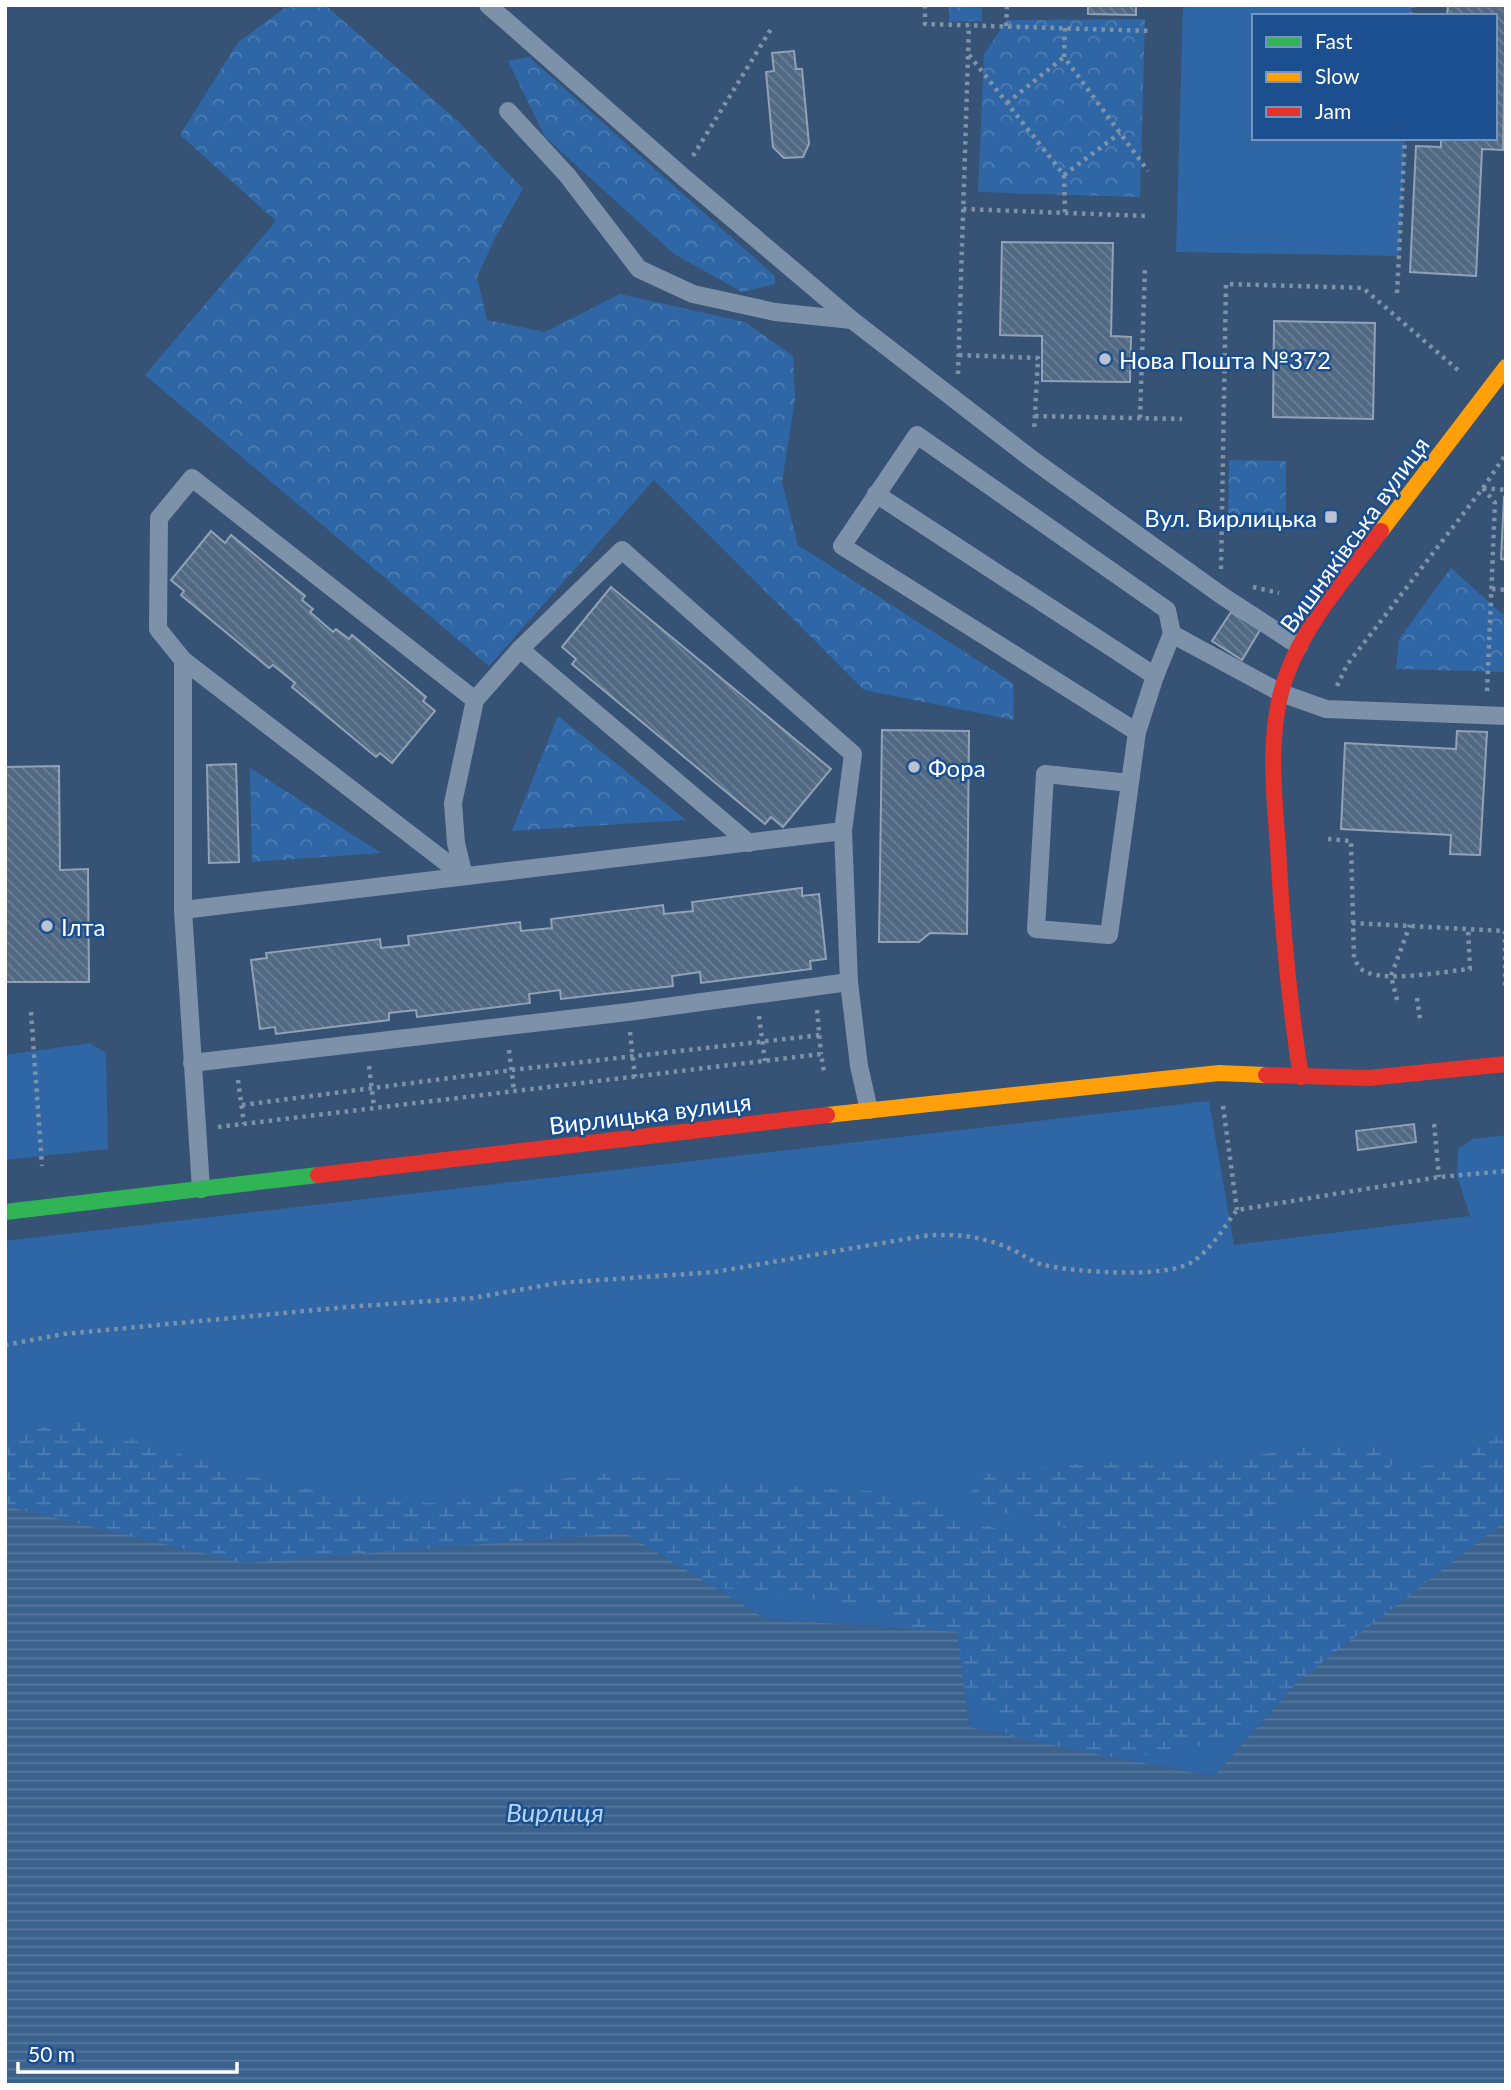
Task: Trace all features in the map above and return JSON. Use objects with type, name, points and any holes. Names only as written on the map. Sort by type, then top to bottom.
[{"type":"street","name":"Вишняківська вулиця","points":[[1301,1077],[1291,1014],[1282,924],[1273,775],[1281,692],[1299,646],[1365,551],[1506,367]]},
{"type":"street","name":"Вирлицька вулиця","points":[[5,1212],[869,1110],[1219,1073],[1368,1078],[1506,1065]]},
{"type":"lane","points":[[488,5],[681,175],[852,320],[1033,460],[1221,595],[1299,646]]},
{"type":"lane","points":[[508,111],[567,175],[639,270],[693,294],[775,312],[852,320]]},
{"type":"lane","points":[[1130,783],[1045,774],[1036,929],[1109,935],[1130,783],[1137,732],[1172,634],[1167,610],[917,435],[842,545],[1137,732]]},
{"type":"lane","points":[[464,876],[183,660],[158,629],[159,518],[192,478],[475,700]]},
{"type":"lane","points":[[876,494],[1155,676]]},
{"type":"lane","points":[[464,876],[456,843],[453,803],[475,700],[520,649],[622,550],[853,754],[843,831],[849,982],[859,1066],[869,1110]]},
{"type":"lane","points":[[1172,634],[1281,692],[1326,709],[1506,716]]},
{"type":"lane","points":[[520,649],[749,842]]},
{"type":"lane","points":[[183,660],[183,910],[201,1188]]},
{"type":"lane","points":[[183,910],[843,831]]},
{"type":"lane","points":[[192,1063],[628,1012],[849,982]]},
{"type":"path","points":[[925,5],[925,24],[1152,31]]},
{"type":"path","points":[[1006,26],[1007,5]]},
{"type":"path","points":[[957,401],[969,25]]},
{"type":"path","points":[[1065,28],[1064,57],[1147,171]]},
{"type":"path","points":[[681,175],[771,29]]},
{"type":"path","points":[[968,55],[1064,175],[1065,212]]},
{"type":"path","points":[[1007,103],[1064,57]]},
{"type":"path","points":[[1064,175],[1119,133]]},
{"type":"path","points":[[1397,293],[1405,140]]},
{"type":"path","points":[[963,209],[1146,216]]},
{"type":"path","points":[[1140,418],[1145,268]]},
{"type":"path","points":[[1221,595],[1226,284],[1363,288],[1458,370]]},
{"type":"path","points":[[959,355],[1038,358],[1033,460]]},
{"type":"path","points":[[1035,416],[1182,419]]},
{"type":"path","points":[[1326,709],[1347,665],[1506,454]]},
{"type":"path","points":[[1483,488],[1506,489]]},
{"type":"path","points":[[1483,488],[1495,503],[1486,715]]},
{"type":"path","points":[[1492,589],[1506,590]]},
{"type":"path","points":[[1328,839],[1351,841],[1354,958],[1359,968],[1372,974],[1391,976],[1470,969],[1468,928]]},
{"type":"path","points":[[1352,923],[1505,931],[1505,986]]},
{"type":"path","points":[[1397,1000],[1391,976],[1410,925]]},
{"type":"path","points":[[814,988],[824,1072]]},
{"type":"path","points":[[757,995],[765,1060]]},
{"type":"path","points":[[1417,998],[1420,1020]]},
{"type":"path","points":[[32,1012],[42,1166]]},
{"type":"path","points":[[628,1012],[635,1077]]},
{"type":"path","points":[[506,1026],[514,1091]]},
{"type":"path","points":[[242,1105],[512,1070],[820,1035]]},
{"type":"path","points":[[365,1043],[374,1107]]},
{"type":"path","points":[[197,1129],[821,1054]]},
{"type":"path","points":[[234,1058],[244,1124]]},
{"type":"path","points":[[5,1345],[77,1333],[347,1307],[473,1298],[558,1283],[715,1272],[953,1234],[985,1239],[1042,1265],[1118,1273],[1167,1270],[1191,1263],[1215,1240],[1237,1210],[1222,1101]]},
{"type":"path","points":[[1433,1124],[1439,1177]]},
{"type":"path","points":[[1237,1210],[1439,1177],[1506,1171]]},
{"type":"green space","points":[[289,5],[325,5],[458,121],[523,189],[495,238],[477,277],[487,320],[545,332],[620,294],[745,322],[793,356],[795,400],[782,482],[798,545],[1013,683],[1014,720],[864,690],[654,480],[489,666],[145,375],[276,221],[180,135],[238,42]]},
{"type":"green space","points":[[949,5],[982,5],[982,21],[949,22]]},
{"type":"green space","points":[[1183,5],[1412,5],[1411,14],[1252,14],[1252,140],[1405,140],[1399,256],[1176,252]]},
{"type":"green space","points":[[1145,19],[1140,197],[978,192],[984,54],[1007,20]]},
{"type":"green space","points":[[529,57],[775,276],[775,284],[742,292],[674,254],[545,137],[508,61]]},
{"type":"green space","points":[[1229,460],[1286,461],[1286,523],[1228,522]]},
{"type":"green space","points":[[1451,568],[1501,613],[1506,614],[1506,672],[1396,669],[1399,639]]},
{"type":"green space","points":[[558,716],[686,820],[512,831]]},
{"type":"green space","points":[[250,768],[381,853],[252,862]]},
{"type":"green space","points":[[90,1043],[106,1053],[108,1149],[5,1160],[5,1055]]},
{"type":"green space","points":[[1209,1101],[1234,1245],[1470,1216],[1457,1176],[1458,1149],[1473,1139],[1506,1135],[1506,1521],[1298,1681],[1214,1776],[969,1727],[957,1632],[766,1619],[625,1533],[5,1506],[5,1241]]},
{"type":"green space","points":[[76,1422],[284,1486],[440,1504],[592,1473],[898,1493],[1011,1534],[1073,1530],[961,1502],[989,1473],[1083,1463],[1224,1461],[1317,1445],[1397,1444],[1387,1481],[1506,1433],[1506,1543],[1220,1743],[1046,1771],[878,1607],[572,1570],[244,1563],[5,1524],[5,1433]],"holes":[[[1296,1495],[1349,1495],[1291,1518],[1243,1520]]]},
{"type":"water","name":"Вирлиця","points":[[5,1506],[244,1563],[625,1533],[766,1619],[957,1632],[969,1727],[1214,1776],[1298,1681],[1506,1521],[1506,2085],[5,2085]]},
{"type":"building","points":[[1088,5],[1136,5],[1136,15],[1088,14]]},
{"type":"building","points":[[1448,5],[1506,5],[1503,150],[1482,149],[1476,276],[1410,272],[1416,146],[1441,147],[1441,140],[1497,140],[1497,14],[1447,14]]},
{"type":"building","points":[[794,51],[796,69],[802,69],[809,144],[803,157],[784,158],[773,147],[766,72],[774,71],[772,53]]},
{"type":"building","points":[[1002,242],[1113,243],[1111,336],[1131,337],[1130,382],[1042,381],[1042,336],[1000,335]]},
{"type":"building","points":[[1274,321],[1375,323],[1373,419],[1273,417]]},
{"type":"building","points":[[1504,497],[1506,498],[1506,560],[1501,559]]},
{"type":"building","points":[[211,531],[225,543],[231,535],[305,596],[302,600],[313,609],[310,612],[333,632],[336,629],[349,639],[352,635],[426,697],[423,701],[435,711],[392,763],[380,753],[376,757],[292,687],[295,683],[273,665],[269,668],[181,595],[184,591],[171,580]]},
{"type":"building","points":[[611,587],[831,769],[783,827],[771,817],[765,824],[572,664],[576,659],[562,647]]},
{"type":"building","points":[[1231,612],[1260,630],[1242,660],[1212,641]]},
{"type":"building","points":[[882,730],[969,731],[967,934],[930,933],[919,942],[879,942]]},
{"type":"building","points":[[1457,731],[1487,732],[1480,855],[1450,854],[1451,835],[1341,829],[1345,743],[1456,749]]},
{"type":"building","points":[[236,764],[239,862],[209,863],[207,765]]},
{"type":"building","name":"Ілта","points":[[59,766],[60,870],[88,869],[89,982],[5,982],[5,767]]},
{"type":"building","points":[[802,888],[802,896],[819,894],[826,959],[810,961],[811,969],[701,983],[700,972],[672,976],[673,986],[561,999],[560,990],[529,994],[530,1003],[417,1017],[416,1010],[389,1013],[389,1020],[276,1034],[275,1027],[260,1029],[251,960],[267,958],[266,953],[380,939],[381,948],[409,945],[408,936],[520,922],[521,931],[552,928],[551,919],[663,905],[664,914],[693,911],[692,902]]},
{"type":"building","points":[[1414,1124],[1416,1142],[1358,1150],[1356,1131]]},
{"type":"traffic: fast","points":[[5,1212],[318,1175]]},
{"type":"traffic: slow","points":[[1381,531],[1506,367]]},
{"type":"traffic: slow","points":[[827,1115],[1219,1073],[1266,1075]]},
{"type":"traffic: jam","points":[[1301,1077],[1282,906],[1274,784],[1274,741],[1279,699],[1303,639],[1327,601],[1381,531]]},
{"type":"traffic: jam","points":[[1266,1075],[1368,1078],[1506,1064]]},
{"type":"traffic: jam","points":[[318,1175],[827,1115]]},
{"type":"place","name":"Нова Пошта №372","points":[[1105,359]]},
{"type":"place","name":"Вул. Вирлицька","points":[[1331,517]]},
{"type":"place","name":"Фора","points":[[914,767]]},
{"type":"place","name":"Ілта","points":[[47,926]]}]
